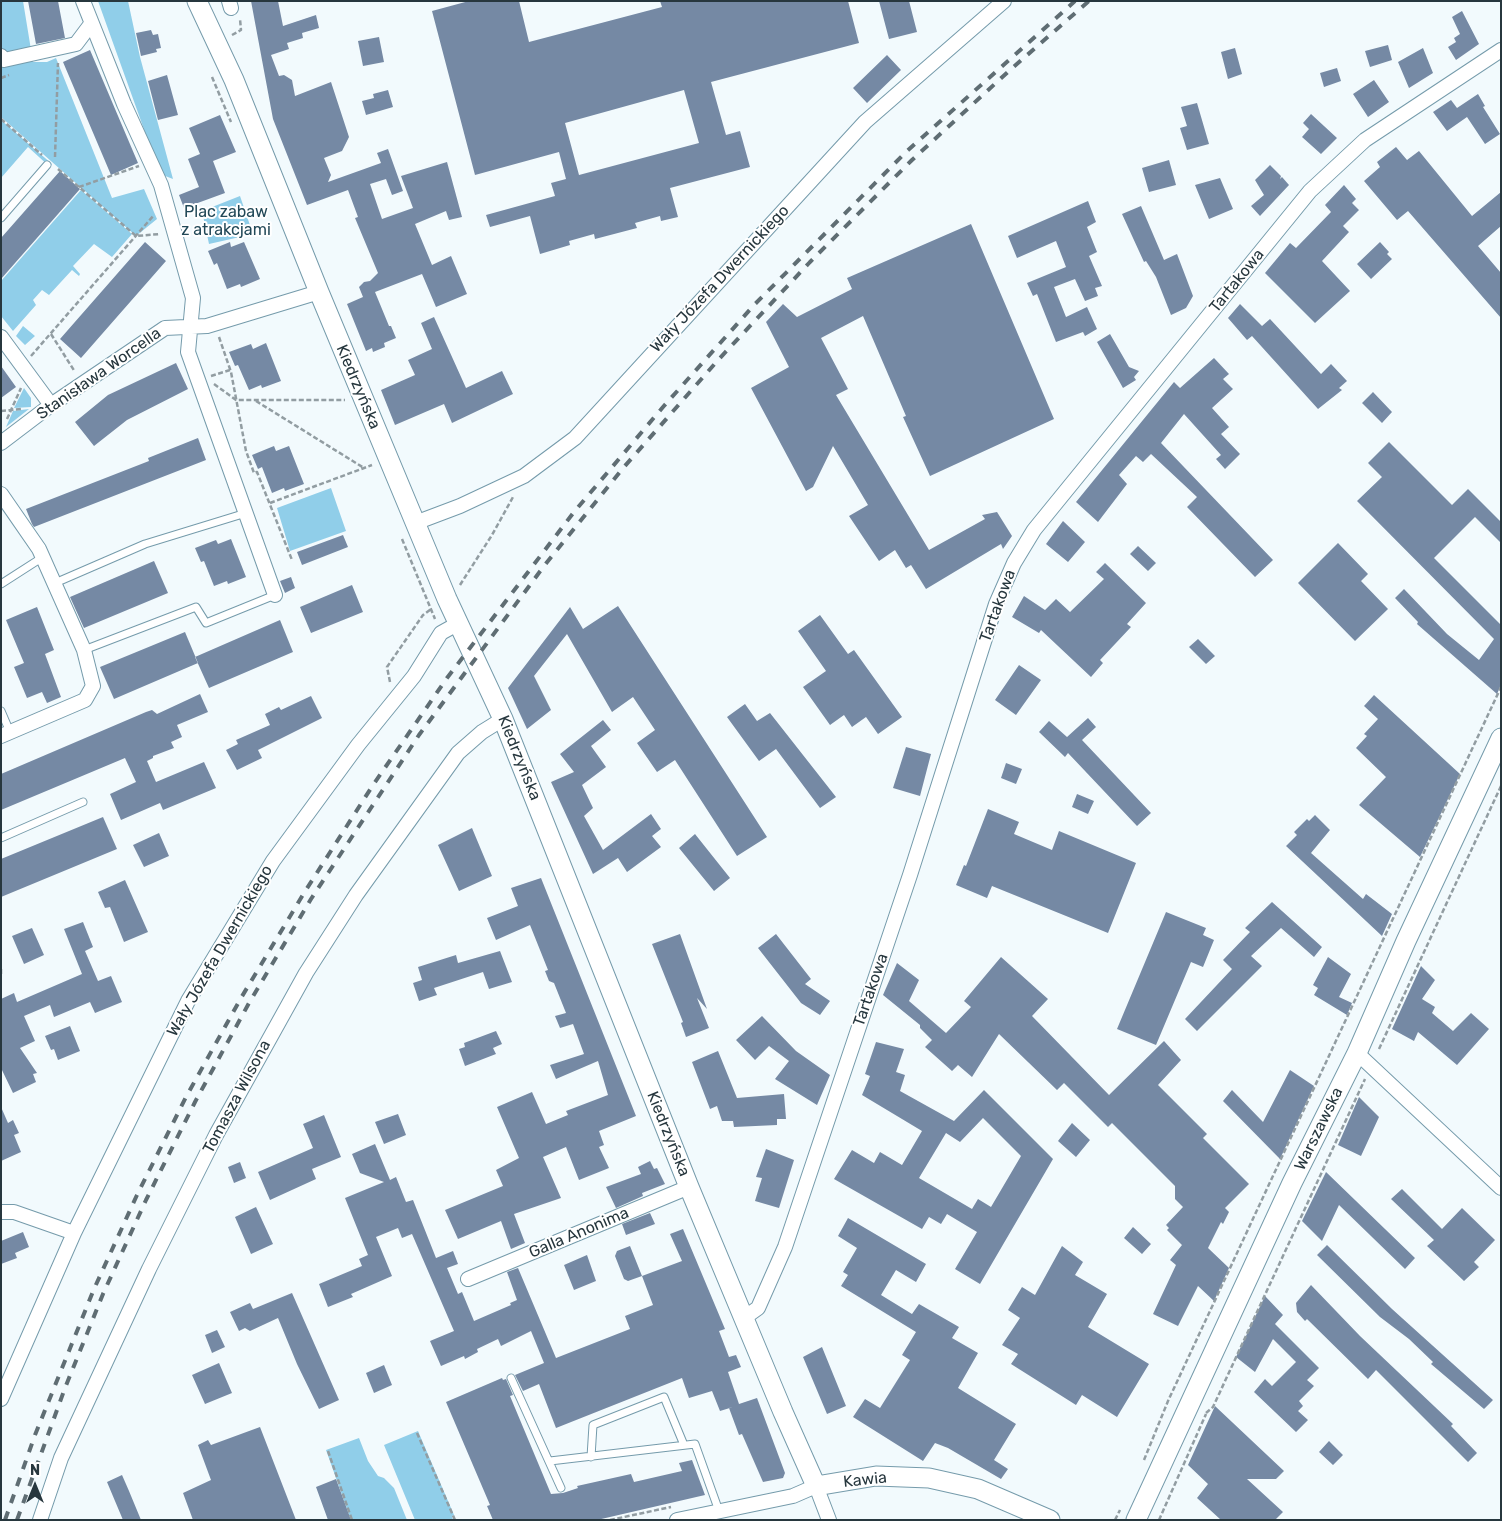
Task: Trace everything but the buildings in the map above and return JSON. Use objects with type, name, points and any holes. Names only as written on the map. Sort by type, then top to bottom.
[{"type":"street","points":[[83,1],[124,104],[161,184],[193,298],[188,352],[275,596]]},
{"type":"street","name":"Kiedrzyńska","points":[[197,1],[234,80],[318,292],[448,601],[503,719],[689,1187],[830,1520]]},
{"type":"street","name":"Wały Józefa Dwernickiego","points":[[415,523],[460,506],[524,476],[575,438],[865,122],[1004,1]]},
{"type":"street","points":[[1,56],[4,60],[76,44],[91,24]]},
{"type":"street","name":"Tartakowa","points":[[744,1318],[758,1308],[784,1247],[910,875],[996,604],[1014,563],[1034,530],[1310,191],[1365,140],[1501,50]]},
{"type":"street","name":"Stanisława Worcella","points":[[1,443],[51,405],[165,328],[214,324],[318,292]]},
{"type":"street","points":[[1,337],[51,405]]},
{"type":"street","points":[[1,494],[43,557],[84,650],[93,686],[85,700],[6,734]]},
{"type":"street","name":"Wały Józefa Dwernickiego","points":[[1,1399],[74,1233],[188,1001],[278,853],[358,745],[414,676],[441,633],[459,624]]},
{"type":"street","name":"Tomasza Wilsona","points":[[40,1520],[61,1458],[107,1356],[216,1135],[297,988],[356,895],[458,753],[482,732],[503,719]]},
{"type":"street","name":"Warszawska","points":[[1136,1520],[1292,1183],[1357,1053],[1406,941],[1501,738]]},
{"type":"street","points":[[1357,1053],[1501,1188]]},
{"type":"street","name":"Galla Anonima","points":[[468,1279],[689,1187]]},
{"type":"street","points":[[1,1212],[14,1212],[74,1233]]},
{"type":"street","name":"Kawia","points":[[677,1520],[793,1496],[816,1486],[876,1476],[929,1478],[978,1489],[1050,1520]]},
{"type":"lane","points":[[1,218],[47,162]]},
{"type":"lane","points":[[55,583],[145,544],[246,512]]},
{"type":"lane","points":[[1,584],[43,557]]},
{"type":"lane","points":[[84,650],[196,607],[206,623],[275,596]]},
{"type":"lane","points":[[1,711],[6,734]]},
{"type":"lane","points":[[1,838],[83,802]]},
{"type":"lane","points":[[511,1378],[561,1488]]},
{"type":"lane","points":[[591,1456],[593,1425],[664,1397],[684,1445]]},
{"type":"lane","points":[[550,1461],[694,1444],[719,1511]]},
{"type":"path","points":[[216,42],[241,30],[238,7],[230,4]]},
{"type":"path","points":[[58,56],[54,166],[136,236],[166,234]]},
{"type":"path","points":[[1,119],[47,162]]},
{"type":"path","points":[[78,187],[142,165]]},
{"type":"path","points":[[28,359],[160,208]]},
{"type":"path","points":[[214,324],[230,370],[246,451],[254,473],[258,472],[292,560]]},
{"type":"path","points":[[51,334],[78,378]]},
{"type":"path","points":[[230,370],[206,378],[236,400],[345,400]]},
{"type":"path","points":[[4,425],[22,386]]},
{"type":"path","points":[[254,400],[364,468]]},
{"type":"path","points":[[270,503],[372,465]]},
{"type":"path","points":[[400,693],[390,681],[386,668],[423,615],[448,601],[492,535],[524,476]]},
{"type":"path","points":[[1140,1466],[1168,1401],[1501,687]]},
{"type":"path","points":[[1159,1520],[1206,1413],[1213,1407],[1501,786]]},
{"type":"path","points":[[1,969],[1,976]]},
{"type":"path","points":[[417,1433],[455,1520]]},
{"type":"path","points":[[328,1451],[352,1520]]},
{"type":"path","points":[[1116,1520],[1122,1508]]},
{"type":"green space","points":[[1,1],[23,1],[33,62],[47,62],[56,58],[112,198],[144,189],[157,219],[136,236],[1,117]]},
{"type":"green space","points":[[98,1],[128,1],[140,57],[173,179],[160,174]]},
{"type":"green space","points":[[1,120],[52,164],[50,167],[28,147],[1,178]]},
{"type":"green space","points":[[81,190],[132,234],[112,257],[94,244],[73,266],[80,274],[79,276],[72,270],[49,295],[42,290],[33,300],[36,305],[13,331],[1,316],[1,281]]},
{"type":"green space","name":"Plac zabaw z atrakcjami","points":[[240,196],[253,234],[209,244],[202,211]]},
{"type":"green space","points":[[23,326],[35,336],[25,345],[16,336]]},
{"type":"green space","points":[[24,388],[31,398],[31,407],[14,408]]},
{"type":"green space","points":[[29,409],[6,427],[13,411]]},
{"type":"green space","points":[[331,488],[346,531],[290,551],[277,508]]},
{"type":"green space","points":[[418,1431],[454,1515],[452,1516],[453,1520],[415,1520],[384,1445]]},
{"type":"green space","points":[[359,1438],[368,1461],[378,1476],[384,1478],[394,1488],[407,1520],[351,1520],[326,1450]]},
{"type":"railway","points":[[5,1520],[35,1435],[94,1289],[137,1195],[186,1097],[241,998],[304,893],[373,785],[447,678],[574,512],[663,407],[755,304],[906,152],[1075,1]]},
{"type":"railway","points":[[17,1520],[65,1388],[103,1294],[146,1200],[195,1102],[249,1003],[311,899],[419,735],[544,566],[624,467],[719,359],[810,262],[912,160],[1089,1]]}]
